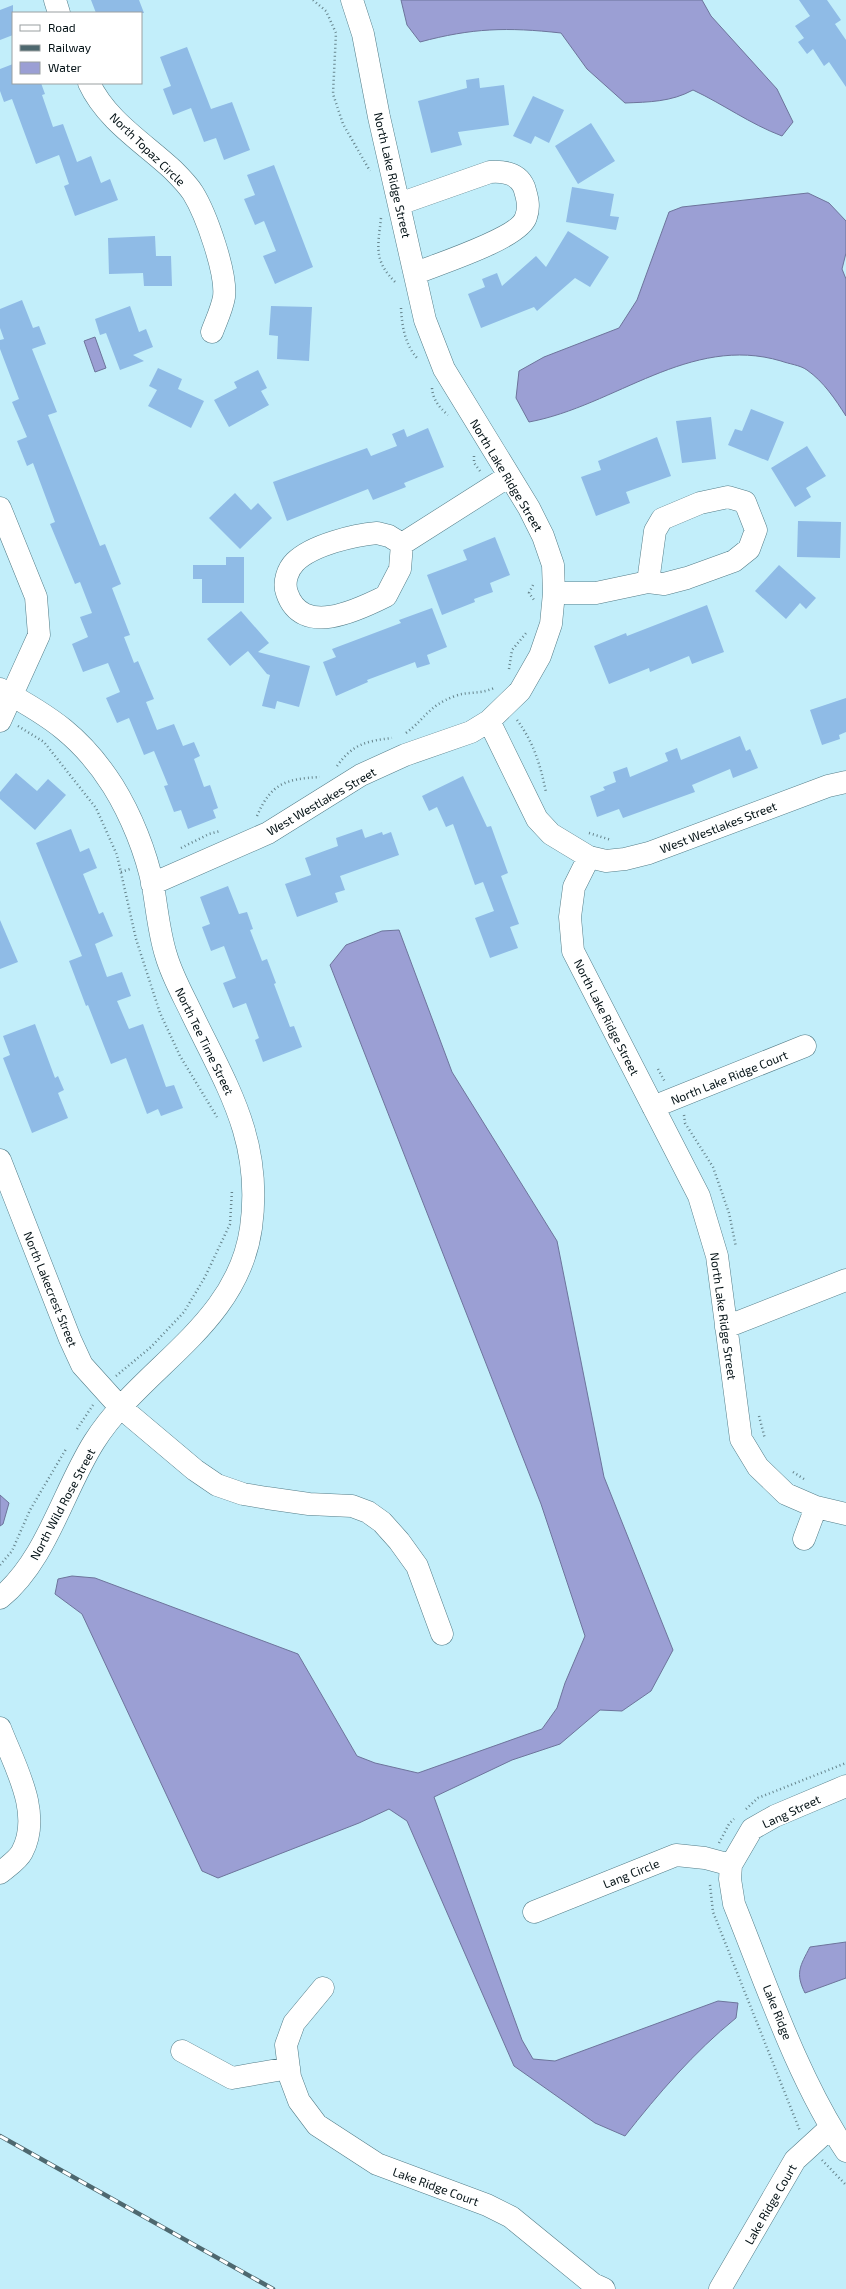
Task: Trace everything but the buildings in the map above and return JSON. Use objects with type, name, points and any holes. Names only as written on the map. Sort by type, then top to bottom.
[{"type":"street","points":[[55,0],[59,12]]},
{"type":"street","name":"North Lake Ridge Street","points":[[352,0],[363,34],[379,117],[390,207],[416,273],[425,320],[444,369],[509,476],[543,536],[553,565],[542,594],[551,624],[540,656],[520,691],[502,696],[489,721]]},
{"type":"street","name":"North Topaz Circle","points":[[89,84],[93,92],[120,125],[173,170],[193,192],[210,228],[219,261],[224,296],[212,332]]},
{"type":"street","points":[[390,207],[490,172],[500,171],[512,174],[522,184],[528,200],[526,218],[517,230],[502,239],[416,273]]},
{"type":"street","points":[[402,544],[509,476]]},
{"type":"street","points":[[542,594],[596,593],[648,582],[664,584],[687,578],[734,561],[749,549],[756,530],[745,502],[728,497],[712,500],[672,513],[662,519],[655,531],[650,555],[648,582]]},
{"type":"street","points":[[0,508],[36,597],[39,635],[30,657],[5,692],[1,719]]},
{"type":"street","points":[[377,533],[389,536],[402,544],[400,569],[386,596],[334,616],[322,618],[307,617],[297,610],[290,602],[286,589],[287,574],[295,562],[307,553],[361,534],[377,533]]},
{"type":"street","name":"North Tee Time Street","points":[[5,692],[41,712],[62,726],[85,748],[112,785],[128,812],[146,862],[152,884],[166,956],[179,988],[237,1104],[250,1146],[253,1183],[251,1229],[242,1260],[222,1303],[191,1340],[119,1406]]},
{"type":"street","points":[[489,721],[537,819],[551,834],[589,857]]},
{"type":"street","name":"West Westlakes Street","points":[[152,884],[268,833],[361,776],[405,756],[471,732],[489,721]]},
{"type":"street","name":"West Westlakes Street","points":[[589,857],[606,861],[625,859],[649,853],[828,786],[846,782]]},
{"type":"street","name":"North Lake Ridge Street","points":[[589,857],[574,887],[570,917],[573,951],[699,1196],[709,1225],[718,1256],[741,1439],[758,1467],[786,1494],[816,1507],[846,1514]]},
{"type":"street","name":"North Lake Ridge Court","points":[[653,1107],[805,1046]]},
{"type":"street","name":"North Lakecrest Street","points":[[0,1160],[70,1339],[82,1365],[104,1390],[119,1406],[195,1470],[218,1485],[255,1496],[309,1504],[352,1506],[368,1512],[382,1522],[399,1541],[417,1566],[442,1634]]},
{"type":"street","points":[[726,1327],[846,1280]]},
{"type":"street","name":"North Wild Rose Street","points":[[0,1598],[14,1586],[33,1560],[93,1444],[119,1406]]},
{"type":"street","points":[[804,1538],[816,1507]]},
{"type":"street","points":[[0,1728],[27,1800],[30,1827],[22,1853],[0,1873]]},
{"type":"street","name":"Lang Street","points":[[731,1865],[752,1830],[775,1816],[846,1786]]},
{"type":"street","name":"Lang Circle","points":[[534,1912],[676,1855],[705,1858],[731,1865]]},
{"type":"street","name":"Lake Ridge","points":[[731,1865],[730,1879],[734,1904],[809,2087],[830,2128],[846,2150]]},
{"type":"street","name":"Lake Ridge Court","points":[[323,1988],[294,2023],[286,2045],[289,2068],[298,2101],[317,2125],[377,2164],[487,2205],[511,2217],[593,2284],[604,2289]]},
{"type":"street","points":[[182,2051],[232,2078],[289,2068]]},
{"type":"street","name":"Lake Ridge Court","points":[[720,2289],[795,2160],[830,2128]]},
{"type":"path","points":[[313,0],[326,11],[336,33],[333,94],[343,124],[374,178]]},
{"type":"path","points":[[390,207],[378,244],[380,264],[399,289]]},
{"type":"path","points":[[401,302],[402,322],[409,349],[422,363]]},
{"type":"path","points":[[431,382],[432,395],[440,408],[450,417]]},
{"type":"path","points":[[473,451],[474,463],[491,488]]},
{"type":"path","points":[[505,674],[510,668],[512,650],[528,630]]},
{"type":"path","points":[[400,737],[437,704],[457,695],[482,694],[502,696],[526,733],[540,761],[547,794]]},
{"type":"path","points":[[1,719],[44,742],[72,775],[96,808],[117,855],[136,939],[160,1014],[180,1056],[221,1123]]},
{"type":"path","points":[[336,768],[346,755],[359,744],[394,738]]},
{"type":"path","points":[[255,819],[262,805],[275,788],[285,782],[320,777],[326,774]]},
{"type":"path","points":[[178,850],[209,834],[224,831]]},
{"type":"path","points":[[587,832],[609,840],[616,840]]},
{"type":"path","points":[[121,872],[146,862]]},
{"type":"path","points":[[77,1430],[113,1379],[151,1347],[184,1312],[205,1278],[230,1224],[233,1184]]},
{"type":"path","points":[[0,1565],[12,1551],[30,1510],[69,1443]]},
{"type":"water","points":[[401,0],[702,0],[711,16],[777,89],[793,122],[782,136],[759,126],[693,90],[668,99],[651,102],[625,103],[587,69],[561,33],[524,30],[473,31],[420,42],[407,25]]},
{"type":"water","points":[[808,193],[829,203],[846,221],[846,253],[842,269],[846,279],[846,416],[824,385],[804,368],[781,361],[748,355],[715,357],[684,364],[653,375],[561,414],[529,422],[516,398],[519,371],[544,357],[619,328],[637,300],[669,212],[682,207]]},
{"type":"water","points":[[95,337],[106,368],[95,372],[84,341]]},
{"type":"water","points":[[399,930],[452,1072],[557,1241],[604,1477],[673,1650],[651,1691],[622,1711],[600,1710],[560,1744],[512,1760],[434,1797],[522,2040],[533,2059],[555,2061],[718,2001],[738,2003],[736,2018],[691,2059],[625,2136],[595,2123],[514,2066],[407,1821],[389,1809],[359,1823],[218,1878],[202,1871],[82,1614],[55,1594],[58,1579],[72,1576],[95,1578],[298,1654],[357,1756],[375,1763],[418,1773],[542,1729],[557,1708],[565,1683],[585,1636],[541,1504],[330,965],[346,945],[382,931]]},
{"type":"water","points":[[0,1495],[9,1503],[3,1524],[0,1526]]},
{"type":"water","points":[[846,1942],[846,1978],[805,1993],[800,1980],[800,1970],[810,1947]]},
{"type":"railway","points":[[0,2136],[273,2289]]}]
